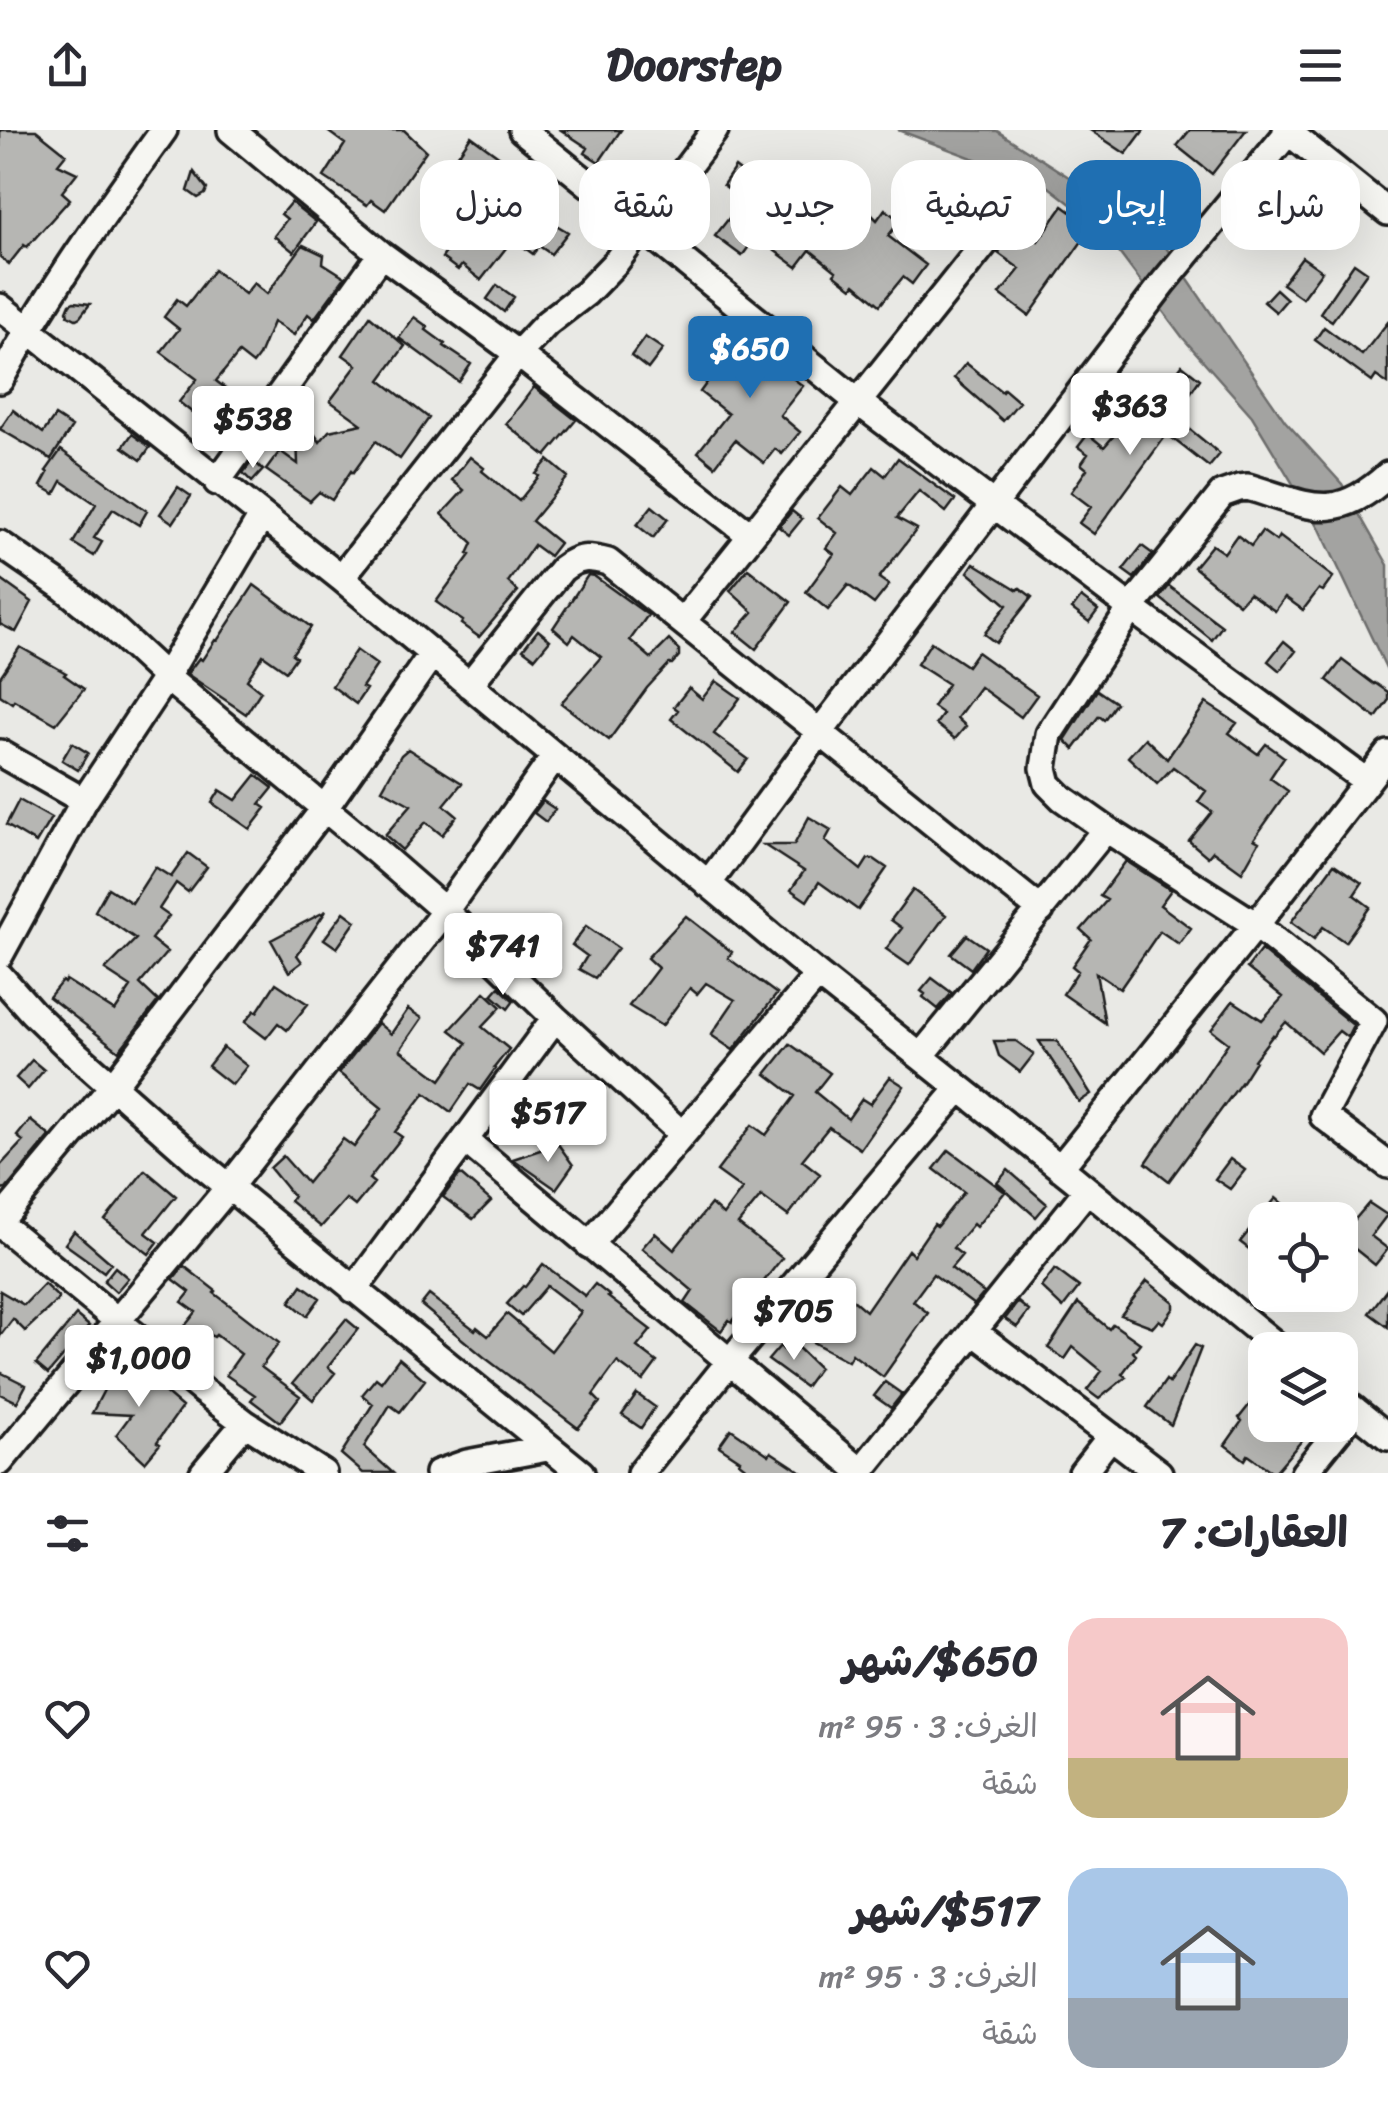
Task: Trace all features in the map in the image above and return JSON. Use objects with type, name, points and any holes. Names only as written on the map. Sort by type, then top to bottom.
[{"type":"street","points":[[0,380],[27,330],[164,130]]},
{"type":"street","points":[[232,130],[381,254],[518,354],[750,535]]},
{"type":"street","points":[[522,130],[579,177]]},
{"type":"street","points":[[693,160],[715,130]]},
{"type":"street","points":[[708,884],[993,504],[1164,282],[1288,131],[1388,212]]},
{"type":"street","points":[[340,578],[518,354],[547,322],[596,283],[625,250]]},
{"type":"street","points":[[669,250],[858,402],[1366,781]]},
{"type":"street","points":[[682,621],[980,250]]},
{"type":"street","points":[[217,482],[381,254]]},
{"type":"street","points":[[0,306],[340,578],[818,975],[1260,1332]]},
{"type":"street","points":[[1388,475],[1348,504],[1330,508],[1248,488],[1222,494],[1132,608],[1049,734],[1044,768],[1048,784],[1062,798],[1256,925],[1374,1021],[1323,1116],[1388,1165]]},
{"type":"street","points":[[0,955],[84,802],[166,677],[262,516]]},
{"type":"street","points":[[0,544],[112,626],[166,677],[376,851],[682,1134]]},
{"type":"street","points":[[470,685],[562,569],[576,558],[608,562],[1040,910]]},
{"type":"street","points":[[323,1473],[245,1423],[0,1222],[113,1086],[324,810],[432,654]]},
{"type":"street","points":[[0,753],[84,802]]},
{"type":"street","points":[[1060,1168],[1388,754]]},
{"type":"street","points":[[0,1462],[229,1187],[444,911],[555,756]]},
{"type":"street","points":[[922,1056],[1106,829]]},
{"type":"street","points":[[589,1245],[818,975]]},
{"type":"street","points":[[0,976],[32,1012],[229,1187],[581,1473]]},
{"type":"street","points":[[354,1290],[555,1018]]},
{"type":"street","points":[[640,1473],[960,1088]]},
{"type":"street","points":[[465,1140],[862,1472],[1087,1190]]},
{"type":"street","points":[[973,1331],[1159,1473]]},
{"type":"street","points":[[1358,1413],[1388,1437]]},
{"type":"street","points":[[203,1473],[245,1423]]},
{"type":"street","points":[[1082,1473],[1111,1436]]},
{"type":"street","points":[[1304,1473],[1323,1442]]},
{"type":"street","points":[[438,1473],[467,1463],[547,1448]]},
{"type":"shaded area","points":[[898,130],[997,131],[1042,160],[977,160]]},
{"type":"shaded area","points":[[1046,162],[1066,175],[1066,200],[1049,187]]},
{"type":"shaded area","points":[[1117,250],[1168,250],[1285,421],[1342,484],[1388,565],[1388,672],[1319,527],[1252,416],[1183,338]]},
{"type":"building","points":[[0,130],[36,130],[66,154],[58,164],[77,173],[62,192],[70,199],[9,264],[0,257]]},
{"type":"building","points":[[326,130],[404,130],[426,151],[385,210],[371,200],[367,205],[324,177],[345,144]]},
{"type":"building","points":[[561,130],[621,130],[600,160],[585,153],[588,148]]},
{"type":"building","points":[[1090,130],[1144,130],[1126,154]]},
{"type":"building","points":[[1190,130],[1246,130],[1212,174],[1201,165],[1201,160],[1194,160],[1177,146]]},
{"type":"building","points":[[471,136],[504,160],[454,160]]},
{"type":"building","points":[[194,172],[207,189],[198,198],[188,191]]},
{"type":"building","points":[[291,202],[316,222],[294,252],[274,236],[287,219],[281,214]]},
{"type":"building","points":[[1063,206],[1066,250],[1076,250],[1029,316],[1000,294],[1020,269],[998,253],[1046,250],[1046,230]]},
{"type":"building","points":[[885,209],[891,214],[891,250],[906,250],[926,265],[912,284],[903,277],[880,305],[855,284],[852,288],[834,274],[836,271],[810,250],[871,250],[871,214],[877,220]]},
{"type":"building","points":[[730,217],[730,247],[715,236]]},
{"type":"building","points":[[559,227],[568,232],[559,244]]},
{"type":"building","points":[[303,245],[324,255],[323,263],[345,277],[314,319],[308,314],[294,335],[273,322],[253,364],[239,353],[216,381],[229,391],[222,400],[237,410],[226,424],[201,405],[194,414],[179,402],[197,379],[161,352],[179,329],[164,317],[177,299],[186,306],[214,270],[245,294],[254,283],[267,294]]},
{"type":"building","points":[[447,250],[504,250],[481,280],[462,265],[458,270],[442,258]]},
{"type":"building","points":[[774,250],[810,250],[797,267]]},
{"type":"building","points":[[1302,257],[1322,271],[1302,298],[1282,284]]},
{"type":"building","points":[[1354,263],[1367,272],[1332,321],[1320,313]]},
{"type":"building","points":[[497,285],[514,297],[504,312],[487,299]]},
{"type":"building","points":[[1276,289],[1287,299],[1276,312],[1264,302]]},
{"type":"building","points":[[74,302],[90,304],[76,319],[67,311]]},
{"type":"building","points":[[370,316],[405,346],[380,380],[429,418],[400,459],[376,441],[332,500],[319,492],[310,501],[266,470],[280,451],[298,464],[296,408],[320,442],[329,431],[362,424],[330,401],[357,365],[343,355]]},
{"type":"building","points":[[414,317],[444,346],[471,364],[459,382],[399,338]]},
{"type":"building","points":[[1388,322],[1388,384],[1376,376],[1372,382],[1315,340],[1324,327],[1362,355]]},
{"type":"building","points":[[645,337],[663,349],[648,369],[631,356]]},
{"type":"building","points":[[750,338],[794,372],[790,376],[803,386],[780,415],[800,432],[782,454],[775,449],[764,463],[735,440],[715,466],[698,452],[728,414],[700,392],[713,374],[705,368],[729,339],[742,349]]},
{"type":"building","points":[[966,363],[1019,402],[1003,421],[954,378]]},
{"type":"building","points":[[1182,365],[1200,379],[1189,395],[1170,381]]},
{"type":"building","points":[[534,387],[576,420],[546,456],[506,424]]},
{"type":"building","points":[[1154,400],[1220,454],[1209,467],[1167,434],[1094,534],[1079,523],[1091,507],[1071,492],[1087,469],[1081,464],[1088,454],[1078,447],[1088,434],[1104,447],[1123,425],[1118,420],[1129,409]]},
{"type":"building","points":[[13,410],[43,433],[55,416],[72,427],[51,459],[0,429]]},
{"type":"building","points":[[132,434],[150,447],[141,460],[123,447]]},
{"type":"building","points":[[61,450],[147,511],[139,525],[113,509],[94,538],[102,542],[94,556],[73,543],[96,504],[62,481],[55,494],[41,486]]},
{"type":"building","points":[[470,457],[519,501],[548,460],[568,477],[532,521],[559,543],[549,556],[534,545],[508,582],[518,591],[479,637],[436,602],[470,555],[473,543],[442,514],[464,490],[452,480]]},
{"type":"building","points":[[898,458],[955,500],[946,512],[919,491],[897,518],[917,529],[879,578],[889,585],[874,604],[848,585],[828,610],[806,592],[834,554],[826,548],[837,533],[818,518],[842,487],[852,495],[874,467],[885,476]]},
{"type":"building","points":[[253,460],[263,470],[252,482],[243,473]]},
{"type":"building","points":[[178,487],[191,496],[173,523],[160,514]]},
{"type":"building","points":[[652,506],[668,519],[653,538],[637,525]]},
{"type":"building","points":[[792,511],[802,519],[789,535],[779,527]]},
{"type":"building","points":[[1262,531],[1276,541],[1279,536],[1333,577],[1303,610],[1285,597],[1275,611],[1249,593],[1239,604],[1194,567],[1212,545],[1224,553],[1237,535],[1251,546]]},
{"type":"building","points":[[1142,546],[1153,554],[1134,578],[1123,570]]},
{"type":"building","points":[[974,563],[1032,597],[996,643],[984,634],[1007,605],[968,572]]},
{"type":"building","points":[[748,569],[791,602],[756,649],[735,632],[753,612],[730,591]]},
{"type":"building","points":[[588,575],[648,615],[630,640],[651,658],[669,640],[679,650],[679,656],[647,688],[609,740],[561,703],[601,657],[574,635],[569,642],[553,628]]},
{"type":"building","points":[[0,579],[32,602],[16,632],[0,624]]},
{"type":"building","points":[[254,585],[311,627],[292,654],[296,657],[286,671],[263,655],[247,680],[261,691],[246,714],[187,674],[217,641]]},
{"type":"building","points":[[1169,586],[1222,626],[1212,640],[1160,598]]},
{"type":"building","points":[[1081,597],[1098,610],[1089,622],[1072,609]]},
{"type":"building","points":[[538,630],[550,640],[535,658],[523,649]]},
{"type":"building","points":[[1284,641],[1296,651],[1280,671],[1268,661]]},
{"type":"building","points":[[931,642],[967,666],[977,652],[1037,695],[1021,717],[980,687],[957,718],[966,726],[955,739],[936,724],[943,714],[933,707],[948,684],[917,664]]},
{"type":"building","points":[[20,647],[66,673],[84,689],[56,724],[0,695],[0,677]]},
{"type":"building","points":[[356,650],[377,665],[356,704],[332,686]]},
{"type":"building","points":[[1342,660],[1388,692],[1388,701],[1376,718],[1327,680]]},
{"type":"building","points":[[716,681],[740,698],[714,734],[748,759],[738,772],[671,719],[678,710],[674,707],[689,688],[702,699]]},
{"type":"building","points":[[1097,690],[1116,703],[1104,720],[1099,716],[1074,749],[1065,740]]},
{"type":"building","points":[[1206,703],[1237,723],[1229,733],[1258,754],[1266,744],[1284,757],[1270,778],[1288,791],[1254,839],[1259,842],[1242,872],[1213,851],[1208,857],[1189,841],[1212,812],[1198,802],[1206,791],[1173,767],[1157,784],[1128,757],[1145,738],[1167,759]]},
{"type":"building","points":[[72,743],[88,753],[78,770],[62,760]]},
{"type":"building","points":[[408,749],[462,783],[444,805],[457,816],[442,835],[426,822],[402,850],[385,835],[411,805],[382,789]]},
{"type":"building","points":[[256,775],[273,788],[260,804],[266,808],[250,829],[212,803],[220,790],[236,800]]},
{"type":"building","points":[[19,800],[51,818],[36,843],[6,825]]},
{"type":"building","points":[[543,801],[555,809],[546,822],[534,813]]},
{"type":"building","points":[[809,817],[831,830],[825,841],[861,870],[868,859],[887,868],[858,910],[819,882],[807,901],[791,890],[804,871],[764,845],[794,845]]},
{"type":"building","points":[[188,853],[207,867],[188,892],[176,883],[159,909],[169,916],[151,939],[167,952],[140,984],[158,1001],[119,1051],[49,997],[66,980],[115,1011],[131,987],[105,970],[136,939],[95,911],[108,888],[132,903],[155,867],[171,877]]},
{"type":"building","points":[[1126,861],[1171,890],[1160,905],[1191,928],[1179,944],[1160,931],[1120,989],[1096,973],[1105,1023],[1063,994],[1078,971],[1072,966],[1091,939],[1081,930],[1107,900],[1100,896]]},
{"type":"building","points":[[1334,864],[1362,883],[1354,895],[1370,907],[1345,942],[1323,927],[1314,939],[1291,922]]},
{"type":"building","points":[[913,890],[946,915],[909,965],[886,949],[902,928],[891,920]]},
{"type":"building","points":[[326,911],[297,955],[302,962],[289,972],[271,940]]},
{"type":"building","points":[[344,912],[356,921],[337,948],[324,939]]},
{"type":"building","points":[[686,916],[732,952],[728,958],[777,994],[733,1050],[711,1035],[735,1000],[706,983],[697,994],[690,988],[662,1026],[629,1006],[658,968],[647,958]]},
{"type":"building","points":[[586,926],[618,948],[595,978],[579,969],[587,956],[572,945]]},
{"type":"building","points":[[967,935],[986,948],[971,969],[951,954]]},
{"type":"building","points":[[1261,950],[1353,1025],[1347,1037],[1339,1031],[1320,1052],[1286,1022],[1254,1060],[1169,1181],[1146,1163],[1228,1043],[1211,1030],[1233,1001],[1262,1020],[1283,997],[1247,968]]},
{"type":"building","points":[[932,978],[952,993],[938,1009],[921,991]]},
{"type":"building","points":[[276,983],[308,1004],[287,1030],[278,1023],[266,1038],[245,1022],[257,1012]]},
{"type":"building","points":[[499,987],[514,1001],[508,1009],[492,995]]},
{"type":"building","points":[[485,992],[501,1007],[482,1027],[509,1049],[480,1090],[470,1084],[451,1112],[425,1093],[395,1132],[402,1137],[369,1179],[374,1183],[355,1206],[346,1199],[321,1227],[290,1201],[293,1196],[270,1168],[283,1156],[307,1183],[343,1139],[354,1147],[382,1108],[339,1073],[378,1023],[391,1034],[408,1009],[422,1018],[400,1050],[441,1080],[467,1043],[450,1030]]},
{"type":"building","points":[[994,1041],[1016,1041],[1034,1054],[1020,1072],[999,1056]]},
{"type":"building","points":[[1039,1041],[1057,1041],[1091,1094],[1079,1102]]},
{"type":"building","points":[[790,1044],[830,1073],[815,1092],[848,1119],[862,1099],[870,1104],[890,1077],[904,1086],[860,1149],[829,1127],[802,1160],[820,1174],[788,1216],[761,1196],[738,1224],[782,1258],[721,1331],[685,1303],[693,1291],[642,1248],[655,1233],[674,1250],[711,1204],[723,1215],[742,1189],[717,1171],[752,1125],[766,1135],[795,1096],[766,1074]]},
{"type":"building","points":[[223,1047],[247,1066],[232,1085],[208,1066]]},
{"type":"building","points":[[32,1060],[44,1070],[28,1089],[16,1078]]},
{"type":"building","points":[[30,1120],[50,1136],[6,1189],[0,1190],[0,1166],[23,1141],[17,1136]]},
{"type":"building","points":[[558,1144],[573,1165],[556,1189],[513,1159]]},
{"type":"building","points":[[949,1150],[1005,1192],[953,1248],[962,1255],[951,1268],[984,1293],[974,1305],[933,1274],[913,1301],[928,1313],[883,1377],[852,1354],[848,1361],[796,1333],[806,1319],[825,1334],[852,1299],[866,1311],[908,1250],[913,1255],[934,1224],[937,1226],[964,1192],[934,1169]]},
{"type":"building","points":[[1230,1159],[1245,1170],[1230,1189],[1215,1179]]},
{"type":"building","points":[[145,1170],[176,1196],[146,1233],[158,1242],[149,1254],[105,1220]]},
{"type":"building","points":[[1008,1170],[1047,1204],[1036,1217],[997,1183]]},
{"type":"building","points":[[460,1174],[491,1201],[473,1219],[443,1197]]},
{"type":"building","points":[[1369,1203],[1387,1215],[1371,1236],[1388,1249],[1375,1265],[1358,1251],[1358,1216]]},
{"type":"building","points":[[74,1231],[111,1263],[104,1272],[65,1244]]},
{"type":"building","points":[[1248,1232],[1248,1248],[1240,1242]]},
{"type":"building","points":[[543,1264],[585,1296],[595,1284],[651,1330],[637,1347],[657,1362],[643,1381],[617,1362],[593,1395],[600,1402],[578,1428],[421,1305],[429,1295],[488,1336],[507,1314],[551,1351],[581,1312],[547,1286],[521,1316],[507,1304]]},
{"type":"building","points":[[184,1266],[279,1343],[261,1367],[300,1396],[280,1422],[251,1400],[255,1395],[226,1375],[241,1354],[216,1335],[210,1335],[195,1355],[178,1342],[196,1312],[182,1302],[190,1292],[173,1279]]},
{"type":"building","points":[[115,1267],[128,1278],[116,1292],[104,1281]]},
{"type":"building","points":[[1055,1269],[1079,1287],[1063,1308],[1041,1287]]},
{"type":"building","points":[[1147,1281],[1174,1302],[1163,1323],[1159,1320],[1153,1327],[1121,1315]]},
{"type":"building","points":[[44,1284],[58,1300],[25,1331],[13,1319],[0,1336],[0,1291],[24,1305]]},
{"type":"building","points":[[302,1285],[320,1298],[307,1316],[290,1302]]},
{"type":"building","points":[[1388,1288],[1388,1327],[1369,1313]]},
{"type":"building","points":[[1018,1302],[1029,1311],[1017,1327],[1005,1319]]},
{"type":"building","points":[[1078,1303],[1109,1329],[1113,1324],[1140,1343],[1122,1374],[1126,1377],[1099,1399],[1087,1390],[1102,1371],[1073,1347],[1065,1359],[1048,1348]]},
{"type":"building","points":[[76,1315],[89,1326],[48,1374],[36,1364]]},
{"type":"building","points":[[346,1319],[358,1329],[328,1367],[335,1373],[313,1400],[293,1383]]},
{"type":"building","points":[[790,1340],[819,1368],[805,1387],[768,1360]]},
{"type":"building","points":[[1195,1345],[1201,1348],[1171,1425],[1147,1407]]},
{"type":"building","points":[[399,1358],[425,1380],[400,1412],[390,1405],[364,1447],[393,1473],[363,1473],[341,1454],[373,1404],[362,1395],[376,1378],[381,1382]]},
{"type":"building","points":[[141,1365],[159,1378],[155,1384],[182,1407],[145,1462],[116,1435],[131,1415],[92,1413],[116,1367],[139,1381]]},
{"type":"building","points":[[0,1372],[26,1385],[17,1402],[0,1394]]},
{"type":"building","points":[[885,1382],[902,1394],[891,1408],[874,1396]]},
{"type":"building","points":[[637,1394],[655,1407],[641,1428],[622,1415]]},
{"type":"building","points":[[1248,1407],[1248,1442],[1300,1442],[1274,1473],[1248,1455],[1245,1460],[1225,1445],[1242,1421],[1239,1418]]},
{"type":"building","points":[[731,1429],[803,1473],[753,1473],[719,1446]]}]
